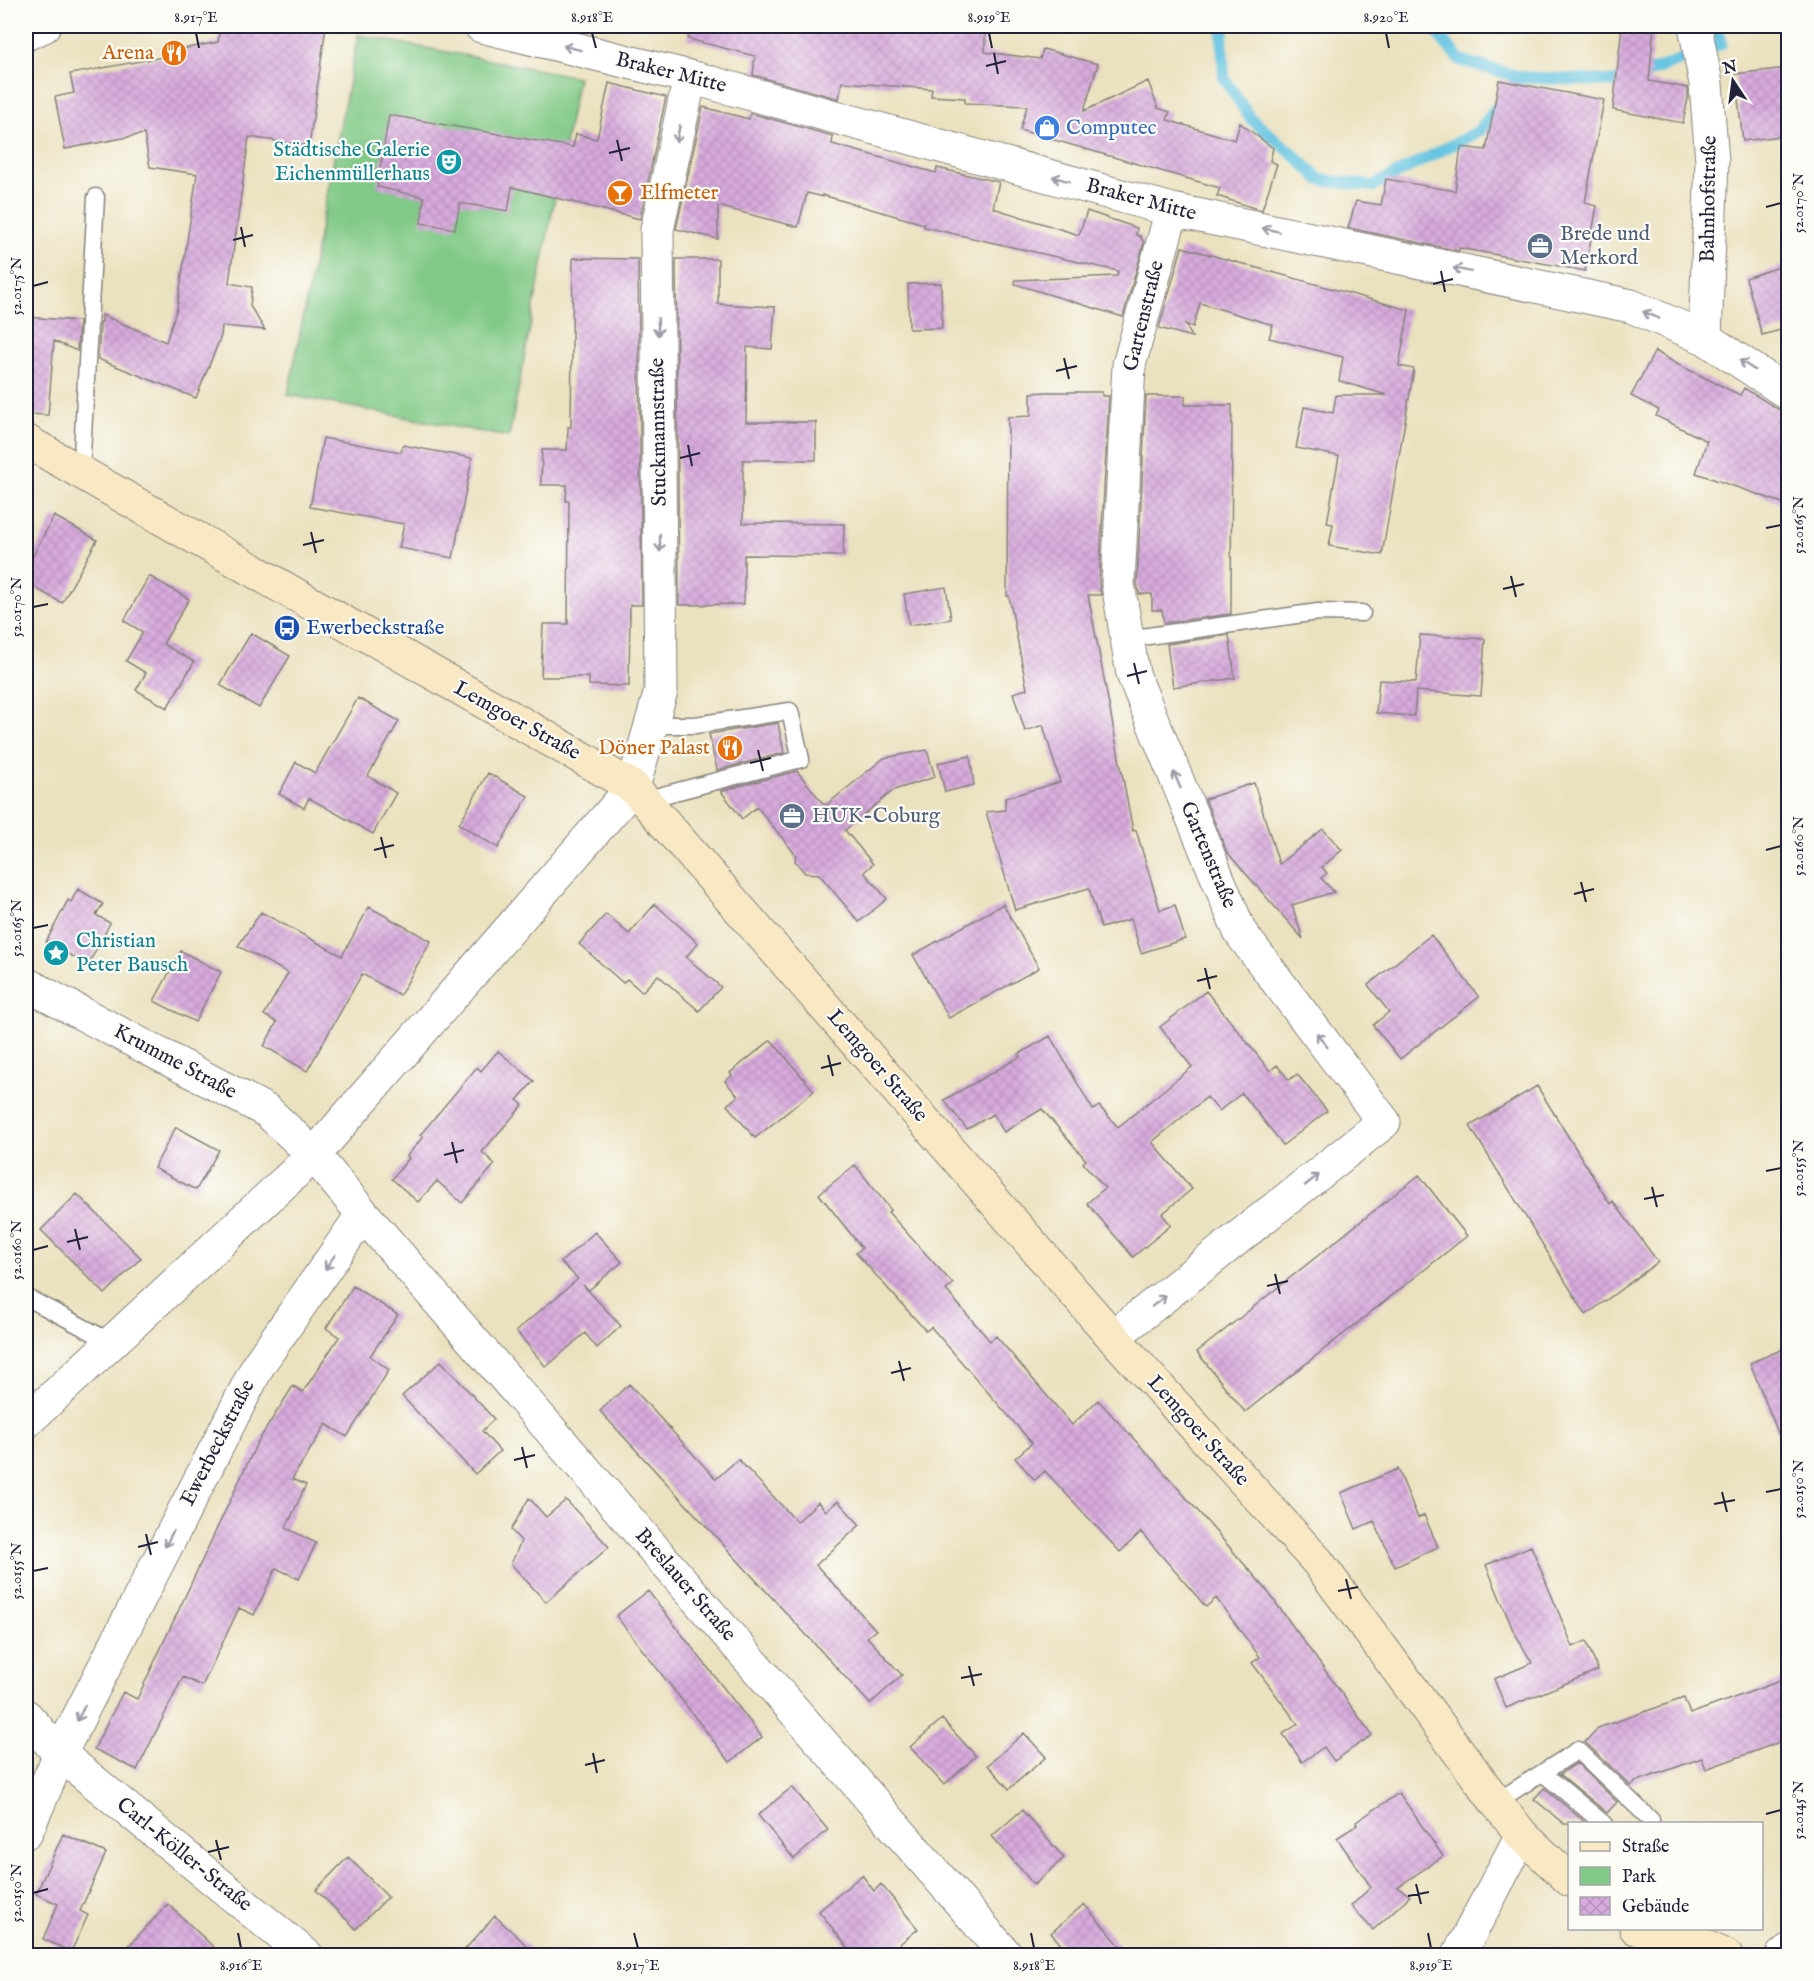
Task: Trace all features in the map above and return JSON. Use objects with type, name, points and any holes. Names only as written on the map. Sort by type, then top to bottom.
[{"type":"main road","name":"Lemgoer Straße","points":[[26,441],[639,793],[1113,1337],[1317,1561],[1522,1835],[1568,1879]]},
{"type":"main road","points":[[1638,1930],[1678,1946],[1690,1935],[1726,1956]]},
{"type":"street","points":[[26,34],[44,26]]},
{"type":"street","name":"Braker Mitte","points":[[481,26],[690,77],[1172,210],[1631,306],[1705,338],[1788,393]]},
{"type":"street","name":"Bahnhofstraße","points":[[1695,28],[1706,84],[1713,161],[1705,338]]},
{"type":"street","name":"Stuckmannstraße","points":[[639,793],[651,725],[662,691],[657,230],[690,77]]},
{"type":"street","name":"Gartenstraße","points":[[1113,1337],[1384,1122],[1240,932],[1132,674],[1118,584],[1129,365],[1172,210]]},
{"type":"street","points":[[26,1422],[314,1155],[639,793]]},
{"type":"street","name":"Krumme Straße","points":[[26,984],[267,1111],[314,1155]]},
{"type":"street","points":[[314,1155],[363,1214]]},
{"type":"street","name":"Ewerbeckstraße","points":[[26,1832],[60,1754],[259,1364],[363,1214]]},
{"type":"street","name":"Breslauer Straße","points":[[363,1214],[1007,1956]]},
{"type":"street","points":[[26,1716],[60,1754]]},
{"type":"street","name":"Carl-Köller-Straße","points":[[60,1754],[307,1956]]},
{"type":"street","points":[[1458,1956],[1522,1835]]},
{"type":"street","points":[[1782,1956],[1788,1951]]},
{"type":"lane","points":[[81,472],[96,197]]},
{"type":"lane","points":[[1127,639],[1318,612],[1362,613]]},
{"type":"lane","points":[[639,793],[801,759],[790,711],[695,725],[651,725]]},
{"type":"lane","points":[[26,1297],[111,1342]]},
{"type":"lane","points":[[1496,1802],[1578,1750],[1650,1822]]},
{"type":"lane","points":[[1543,1773],[1602,1822]]},
{"type":"green space","points":[[358,35],[578,77],[509,437],[288,395]]},
{"type":"building","points":[[220,26],[326,26],[309,146],[249,137],[229,283],[252,287],[250,306],[265,330],[222,326],[221,336],[196,398],[98,359],[102,315],[166,342],[177,308],[197,174],[150,167],[144,134],[65,149],[55,97],[74,93],[70,74],[163,57],[162,53],[218,42]]},
{"type":"building","points":[[690,26],[731,26],[804,33],[805,26],[985,27],[985,52],[1040,59],[1043,49],[1098,64],[1084,111],[1148,81],[1158,108],[1170,112],[1167,120],[1235,140],[1240,123],[1273,148],[1270,161],[1277,164],[1262,210],[1217,196],[1220,188],[1020,130],[1027,106],[965,103],[965,98],[931,96],[932,89],[842,82],[839,99],[753,75],[755,56],[688,39]]},
{"type":"building","points":[[1622,26],[1654,26],[1649,81],[1688,88],[1683,123],[1613,110]]},
{"type":"building","points":[[1788,68],[1788,135],[1743,141],[1735,74]]},
{"type":"building","points":[[1499,80],[1604,100],[1585,203],[1597,206],[1585,271],[1459,248],[1459,251],[1348,228],[1356,201],[1381,205],[1386,179],[1455,191],[1461,147],[1486,150]]},
{"type":"building","points":[[609,83],[666,97],[640,219],[512,187],[508,211],[460,203],[455,229],[421,223],[424,197],[377,187],[389,115],[573,147],[576,134],[597,139]]},
{"type":"building","points":[[703,107],[749,119],[750,113],[833,136],[832,144],[936,173],[937,168],[999,182],[993,208],[1079,235],[1087,211],[1137,228],[1136,235],[1140,236],[1144,243],[1123,317],[1015,284],[1015,280],[1117,276],[1118,271],[924,227],[924,224],[822,195],[823,197],[807,193],[798,227],[718,206],[718,239],[676,229]]},
{"type":"building","points":[[1182,247],[1409,310],[1399,366],[1414,369],[1382,555],[1329,546],[1333,524],[1327,523],[1339,456],[1296,448],[1304,407],[1333,413],[1336,395],[1387,395],[1339,381],[1343,357],[1269,338],[1273,325],[1200,303],[1193,327],[1185,324],[1192,337],[1159,328]]},
{"type":"building","points":[[573,258],[638,259],[642,605],[630,605],[629,686],[589,685],[589,677],[541,677],[543,624],[568,624],[569,501],[566,501],[567,485],[541,485],[542,450],[567,450],[568,427],[571,427]]},
{"type":"building","points":[[676,259],[718,259],[718,304],[775,307],[772,349],[747,347],[746,422],[816,422],[816,460],[743,460],[743,523],[844,524],[843,556],[744,555],[744,604],[679,605]]},
{"type":"building","points":[[1788,264],[1788,328],[1762,335],[1746,278]]},
{"type":"building","points":[[941,283],[942,328],[909,329],[908,284]]},
{"type":"building","points":[[26,317],[79,321],[77,351],[54,341],[48,415],[26,414]]},
{"type":"building","points":[[1655,351],[1740,395],[1744,388],[1778,409],[1788,412],[1788,505],[1696,473],[1707,441],[1656,416],[1659,410],[1631,396]]},
{"type":"building","points":[[1102,392],[1102,396],[1109,396],[1099,583],[1101,595],[1088,595],[1133,831],[1136,830],[1160,910],[1175,905],[1185,939],[1141,953],[1131,919],[1101,928],[1089,888],[1015,910],[986,812],[1005,810],[1005,798],[1060,782],[1043,725],[1025,731],[1013,693],[1027,689],[1009,596],[1007,596],[1008,417],[1031,416],[1031,393]]},
{"type":"building","points":[[1146,396],[1185,396],[1185,405],[1232,405],[1231,614],[1164,623],[1162,610],[1152,610],[1152,594],[1139,594],[1137,583]]},
{"type":"building","points":[[323,438],[401,452],[403,445],[472,458],[453,558],[399,548],[404,524],[310,507]]},
{"type":"building","points":[[54,516],[97,540],[62,603],[26,583],[26,569]]},
{"type":"building","points":[[149,576],[189,599],[163,644],[194,662],[167,708],[136,690],[146,673],[126,661],[143,632],[124,621]]},
{"type":"building","points":[[946,587],[951,619],[909,625],[904,594]]},
{"type":"building","points":[[251,633],[290,656],[259,708],[220,685]]},
{"type":"building","points":[[1229,635],[1235,678],[1173,687],[1167,644]]},
{"type":"building","points":[[1420,635],[1485,639],[1481,696],[1416,691],[1414,716],[1376,713],[1379,680],[1416,682]]},
{"type":"building","points":[[358,698],[399,721],[368,776],[396,793],[373,834],[309,798],[304,808],[279,794],[296,762],[315,773]]},
{"type":"building","points":[[778,723],[784,753],[717,770],[709,734]]},
{"type":"building","points":[[927,750],[935,777],[894,790],[845,830],[873,864],[864,872],[887,899],[859,922],[819,874],[805,873],[795,861],[796,855],[757,807],[742,819],[721,791],[797,771],[825,806],[884,758]]},
{"type":"building","points":[[970,756],[974,785],[945,792],[938,763]]},
{"type":"building","points":[[488,773],[528,796],[498,848],[459,824]]},
{"type":"building","points":[[1254,783],[1279,864],[1323,829],[1342,850],[1322,867],[1327,873],[1321,878],[1334,892],[1292,905],[1303,939],[1227,852],[1205,799]]},
{"type":"building","points":[[78,889],[103,904],[96,915],[110,923],[88,965],[46,942],[68,900],[71,902]]},
{"type":"building","points":[[655,904],[698,943],[686,957],[721,987],[699,1011],[658,975],[642,992],[627,979],[623,983],[579,944],[606,914],[629,934]]},
{"type":"building","points":[[1003,904],[1039,968],[949,1018],[913,955]]},
{"type":"building","points":[[369,907],[431,941],[400,995],[362,974],[307,1071],[264,1046],[277,1022],[264,1015],[288,973],[238,946],[261,912],[342,956]]},
{"type":"building","points":[[1431,935],[1479,997],[1400,1059],[1373,1025],[1389,1012],[1368,985]]},
{"type":"building","points":[[181,951],[221,972],[195,1022],[154,1001]]},
{"type":"building","points":[[1206,991],[1270,1071],[1277,1065],[1289,1080],[1297,1074],[1327,1111],[1283,1145],[1242,1093],[1219,1111],[1207,1097],[1152,1142],[1192,1189],[1162,1214],[1171,1225],[1133,1257],[1087,1203],[1105,1188],[1083,1163],[1086,1160],[1042,1109],[1004,1132],[993,1114],[967,1129],[944,1100],[1020,1057],[1019,1054],[1050,1036],[1093,1110],[1099,1106],[1118,1127],[1192,1067],[1160,1027]]},
{"type":"building","points":[[771,1040],[814,1091],[755,1138],[727,1105],[738,1096],[725,1081],[732,1076],[730,1073]]},
{"type":"building","points":[[498,1051],[534,1081],[517,1100],[523,1105],[482,1152],[495,1164],[462,1203],[437,1181],[418,1202],[392,1179],[423,1137],[420,1135],[477,1067],[481,1071]]},
{"type":"building","points":[[1537,1086],[1610,1204],[1613,1201],[1658,1262],[1586,1315],[1470,1126]]},
{"type":"building","points":[[176,1127],[219,1150],[196,1190],[154,1168]]},
{"type":"building","points":[[855,1165],[891,1210],[888,1212],[953,1284],[946,1290],[990,1341],[996,1336],[1072,1425],[1098,1400],[1156,1463],[1265,1588],[1372,1735],[1334,1761],[1324,1747],[1302,1762],[1283,1734],[1298,1724],[1252,1663],[1260,1657],[1216,1598],[1206,1607],[1141,1532],[1120,1552],[1045,1471],[1035,1480],[1015,1458],[1032,1443],[931,1327],[926,1331],[856,1253],[862,1248],[819,1194]]},
{"type":"building","points":[[1419,1175],[1467,1236],[1245,1412],[1197,1352]]},
{"type":"building","points":[[77,1194],[141,1258],[105,1294],[41,1230]]},
{"type":"building","points":[[595,1232],[622,1262],[589,1290],[583,1285],[621,1326],[597,1348],[585,1333],[546,1367],[516,1331],[578,1279],[561,1262]]},
{"type":"building","points":[[353,1286],[398,1315],[370,1356],[389,1370],[347,1437],[326,1424],[292,1479],[306,1485],[286,1528],[316,1543],[299,1579],[276,1568],[254,1615],[239,1608],[202,1686],[183,1677],[137,1770],[94,1749],[123,1692],[137,1699],[257,1443],[293,1386],[303,1392],[339,1337],[326,1328]]},
{"type":"building","points":[[1788,1347],[1788,1455],[1787,1455],[1750,1363]]},
{"type":"building","points":[[441,1361],[494,1419],[482,1431],[500,1451],[475,1474],[402,1396]]},
{"type":"building","points":[[629,1384],[716,1479],[738,1459],[797,1522],[818,1502],[826,1511],[838,1501],[860,1525],[816,1565],[876,1630],[867,1637],[902,1675],[870,1704],[600,1411]]},
{"type":"building","points":[[1398,1469],[1418,1518],[1424,1515],[1438,1547],[1395,1567],[1374,1521],[1356,1529],[1341,1493]]},
{"type":"building","points":[[529,1498],[546,1517],[566,1500],[609,1547],[546,1602],[511,1564],[521,1541],[511,1530]]},
{"type":"building","points":[[1531,1546],[1573,1647],[1586,1641],[1598,1670],[1506,1708],[1494,1679],[1532,1663],[1513,1630],[1486,1565]]},
{"type":"building","points":[[648,1591],[762,1737],[730,1762],[616,1616]]},
{"type":"building","points":[[1788,1678],[1788,1739],[1706,1769],[1702,1758],[1635,1782],[1631,1786],[1585,1742],[1598,1728],[1684,1698],[1690,1714]]},
{"type":"building","points":[[942,1719],[976,1756],[944,1785],[910,1747]]},
{"type":"building","points":[[1024,1733],[1046,1757],[1009,1789],[988,1765]]},
{"type":"building","points":[[1577,1763],[1617,1802],[1607,1813],[1560,1774]]},
{"type":"building","points":[[792,1787],[828,1830],[794,1859],[758,1815]]},
{"type":"building","points":[[1544,1788],[1585,1822],[1564,1824],[1534,1799]]},
{"type":"building","points":[[1399,1793],[1443,1856],[1398,1887],[1410,1896],[1373,1930],[1351,1906],[1371,1887],[1337,1838]]},
{"type":"building","points":[[1022,1810],[1064,1858],[1034,1885],[992,1836]]},
{"type":"building","points":[[63,1834],[106,1853],[80,1911],[88,1915],[71,1952],[43,1939],[58,1904],[36,1894]]},
{"type":"building","points":[[348,1857],[388,1897],[356,1929],[316,1890]]},
{"type":"building","points":[[862,1875],[874,1891],[881,1884],[918,1929],[885,1956],[854,1956],[819,1911]]},
{"type":"building","points":[[168,1904],[223,1956],[119,1956]]},
{"type":"building","points":[[1084,1904],[1129,1956],[1071,1956],[1051,1933]]},
{"type":"building","points":[[495,1916],[538,1956],[459,1956]]},
{"type":"waterway","points":[[1225,26],[1222,36],[1224,78],[1250,118],[1320,180],[1373,186],[1479,131],[1520,77]]},
{"type":"waterway","points":[[1431,26],[1460,60],[1520,77],[1624,82],[1721,44],[1717,26]]},
{"type":"place","name":"Arena","points":[[174,53]]},
{"type":"place","name":"Computec","points":[[1047,128]]},
{"type":"place","name":"Städtische Galerie Eichenmüllerhaus","points":[[449,162]]},
{"type":"place","name":"Elfmeter","points":[[620,193]]},
{"type":"place","name":"Brede und Merkord","points":[[1540,246]]},
{"type":"place","name":"Ewerbeckstraße","points":[[287,628]]},
{"type":"place","name":"Döner Palast","points":[[730,748]]},
{"type":"place","name":"HUK-Coburg","points":[[792,816]]},
{"type":"place","name":"Christian Peter Bausch","points":[[56,953]]}]
